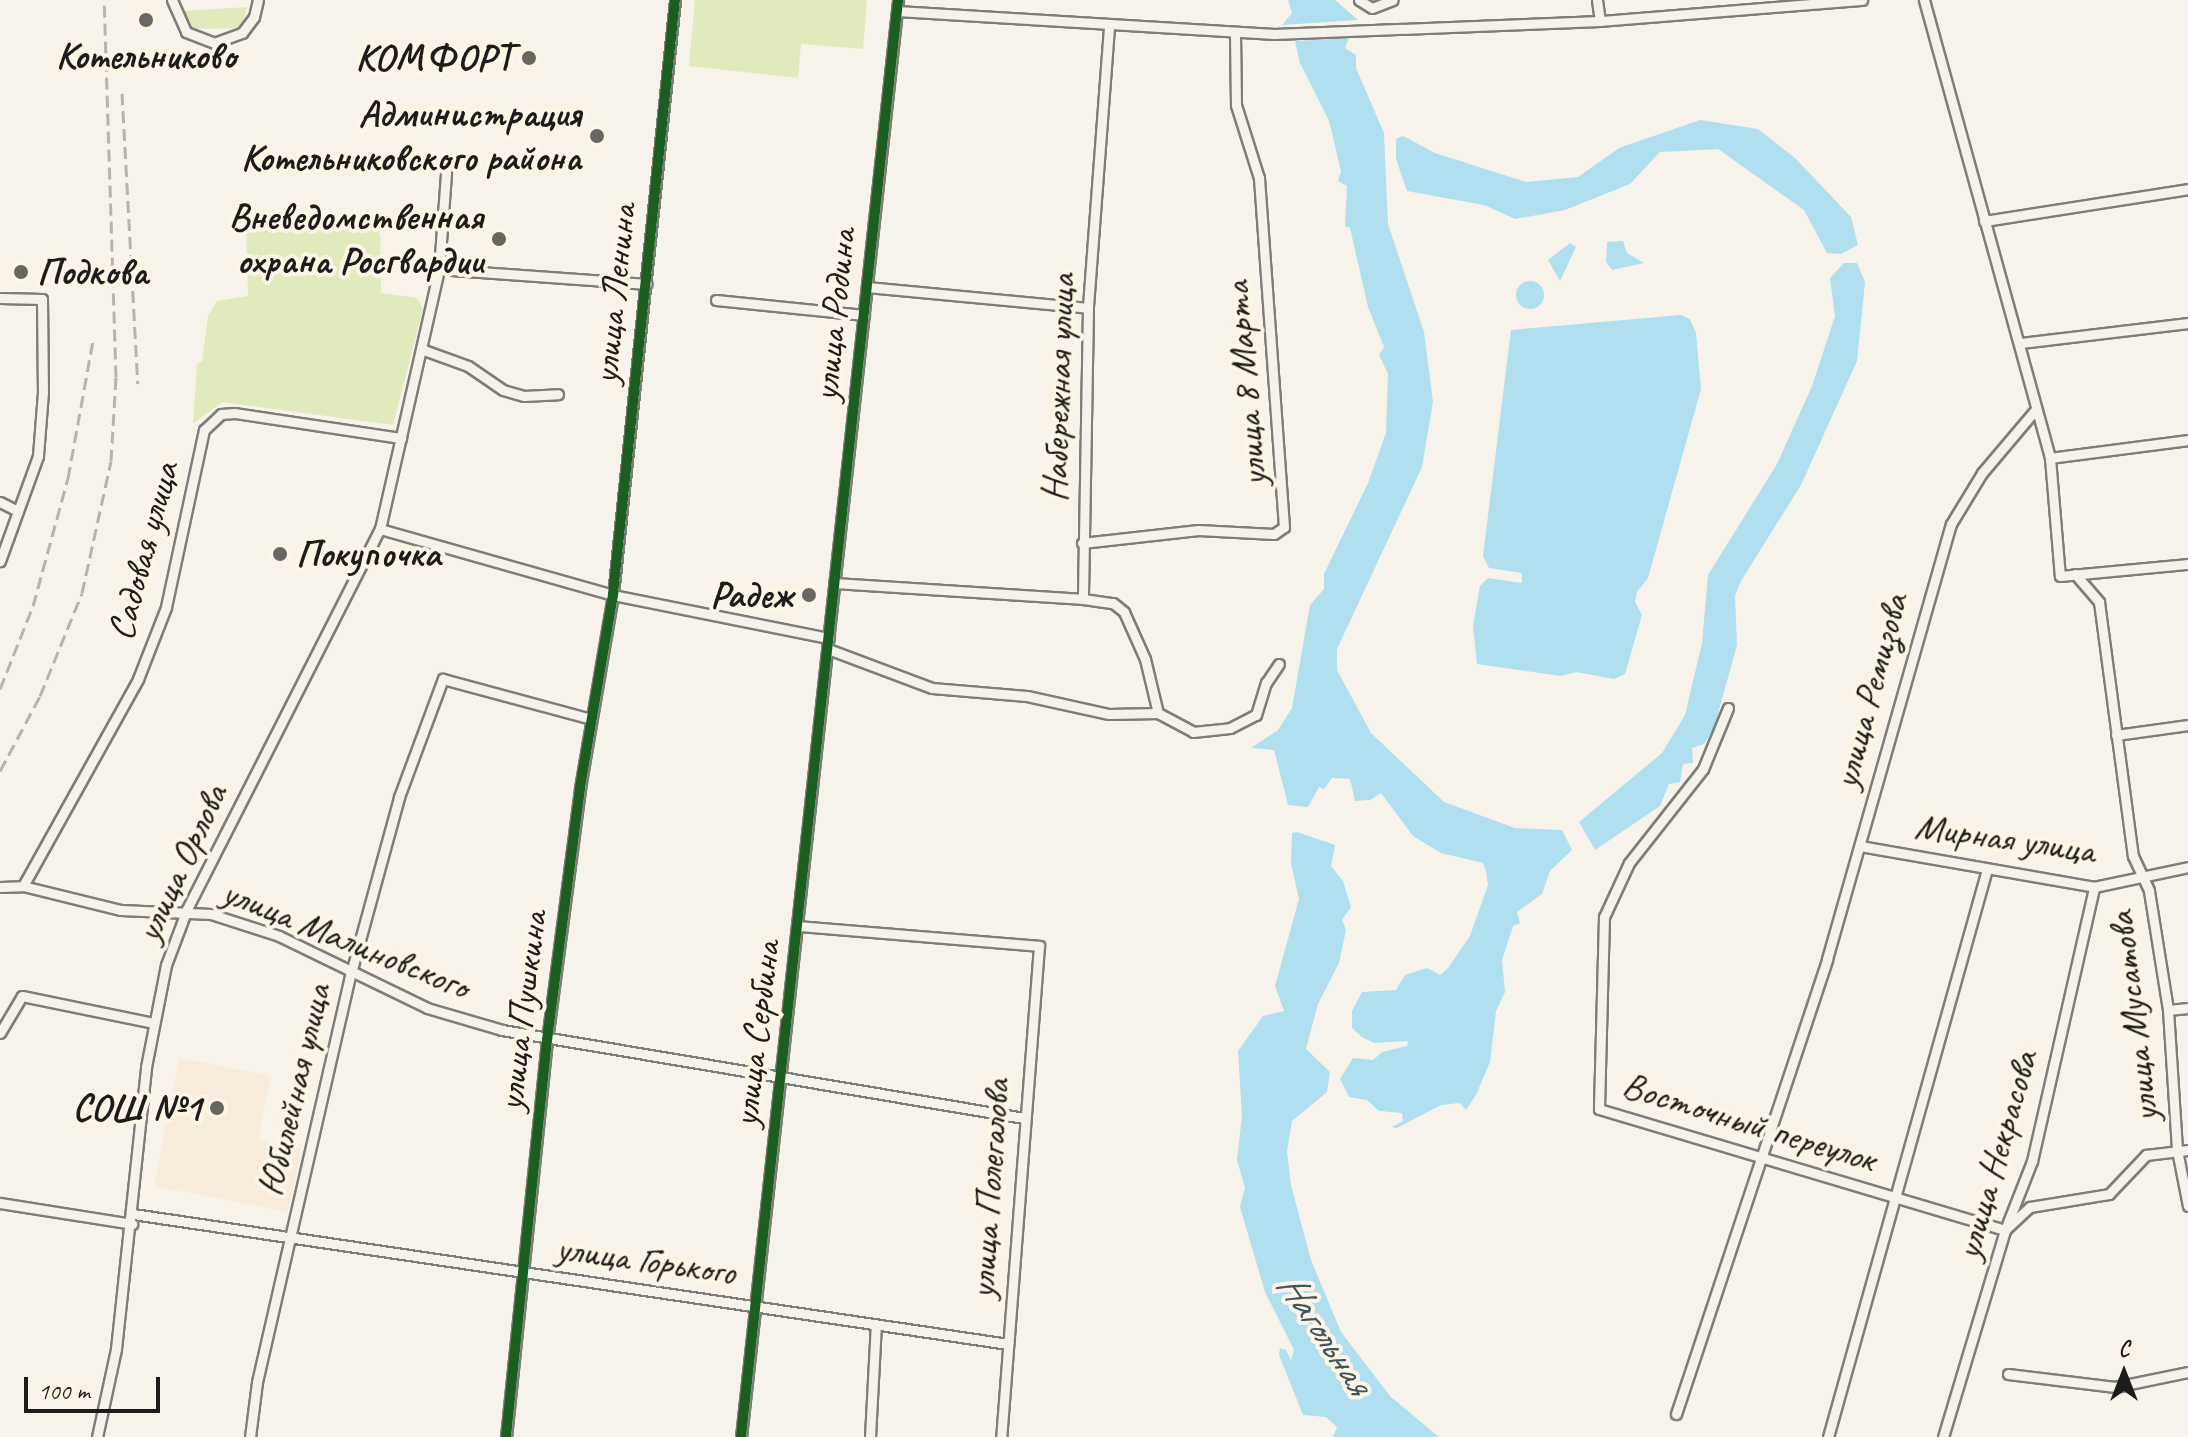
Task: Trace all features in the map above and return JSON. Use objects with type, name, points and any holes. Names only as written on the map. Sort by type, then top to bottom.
[{"type":"street","points":[[172,0],[186,32],[214,43],[242,33],[254,17],[258,0]]},
{"type":"street","name":"улица Ленина","points":[[613,595],[675,0]]},
{"type":"street","name":"улица Родина","points":[[829,638],[898,0]]},
{"type":"street","points":[[1359,0],[1372,8],[1393,0]]},
{"type":"street","points":[[1597,0],[1600,21]]},
{"type":"street","points":[[897,11],[1109,27],[1274,34],[1600,21],[1862,0]]},
{"type":"street","points":[[1924,0],[1984,221],[2021,343],[2050,458],[2188,440]]},
{"type":"street","name":"Набережная улица","points":[[1083,599],[1088,308],[1109,27]]},
{"type":"street","name":"улица 8 Марта","points":[[1082,543],[1198,530],[1274,534],[1284,527],[1259,178],[1236,105],[1235,34]]},
{"type":"street","name":"улица Орлова","points":[[97,1437],[116,1349],[154,1023],[166,965],[187,909],[380,529],[439,269],[447,159]]},
{"type":"street","points":[[1984,221],[2188,189]]},
{"type":"street","points":[[439,269],[646,284]]},
{"type":"street","points":[[867,287],[1088,308]]},
{"type":"street","points":[[0,298],[42,299],[40,447],[0,561]]},
{"type":"street","points":[[716,300],[864,315]]},
{"type":"street","points":[[2021,343],[2188,323]]},
{"type":"street","points":[[421,349],[468,366],[503,390],[524,396],[558,394]]},
{"type":"street","name":"улица Ремизова","points":[[1676,1414],[1860,846],[1902,683],[1951,524],[1982,473],[2036,409]]},
{"type":"street","name":"Садовая улица","points":[[23,886],[85,783],[138,679],[166,607],[204,430],[221,414],[235,413],[401,438]]},
{"type":"street","name":"улица Мусатова","points":[[2050,458],[2060,576],[2075,574],[2099,602],[2133,856],[2149,891],[2168,1010],[2177,1150],[2188,1206]]},
{"type":"street","points":[[0,502],[18,511]]},
{"type":"street","points":[[380,529],[613,595],[829,638]]},
{"type":"street","points":[[2075,574],[2188,564]]},
{"type":"street","points":[[835,583],[1113,603],[1124,612],[1145,659],[1158,713]]},
{"type":"street","name":"улица Пушкина","points":[[506,1437],[547,1040],[591,719],[613,595]]},
{"type":"street","name":"улица Сербина","points":[[741,1437],[829,638]]},
{"type":"street","points":[[828,649],[932,688],[1027,696],[1109,714],[1158,713],[1193,732],[1245,723],[1261,708],[1266,683],[1279,664]]},
{"type":"street","name":"Юбилейная улица","points":[[250,1437],[351,973],[399,797],[443,679],[591,719]]},
{"type":"street","name":"Восточный переулок","points":[[1728,708],[1703,769],[1629,863],[1604,917],[1596,1100],[1599,1109],[1613,1116],[1762,1155],[2005,1230]]},
{"type":"street","points":[[2116,735],[2188,725]]},
{"type":"street","name":"Мирная улица","points":[[1860,846],[2094,887],[2141,874],[2188,867]]},
{"type":"street","points":[[1828,1437],[1987,869]]},
{"type":"street","points":[[0,887],[23,886]]},
{"type":"street","name":"улица Малиновского","points":[[23,886],[121,910],[187,909],[279,936],[427,1008],[547,1040],[1024,1118]]},
{"type":"street","name":"улица Некрасова","points":[[1943,1437],[2005,1230],[2032,1161],[2094,887]]},
{"type":"street","name":"улица Полегалова","points":[[798,926],[1039,946],[1001,1437]]},
{"type":"street","points":[[0,1033],[22,996],[154,1023]]},
{"type":"street","points":[[2168,1010],[2188,1008]]},
{"type":"street","points":[[2005,1230],[2030,1207],[2109,1194],[2146,1155],[2188,1150]]},
{"type":"street","name":"улица Горького","points":[[0,1203],[292,1239],[1008,1344]]},
{"type":"street","points":[[870,1437],[876,1324]]},
{"type":"street","points":[[2008,1374],[2115,1387],[2188,1372]]},
{"type":"shaded area","name":"СОШ №1","points":[[179,1058],[271,1076],[258,1140],[301,1149],[288,1212],[154,1186]]},
{"type":"green space","points":[[695,0],[867,0],[863,49],[801,44],[798,78],[689,66]]},
{"type":"green space","points":[[247,7],[242,28],[194,29],[184,11]]},
{"type":"green space","points":[[380,220],[381,293],[417,298],[423,309],[393,425],[222,402],[193,424],[197,364],[202,361],[208,316],[217,301],[248,296],[246,223]]},
{"type":"water","points":[[1288,0],[1335,0],[1358,20],[1282,25],[1292,13]]},
{"type":"water","points":[[1349,38],[1345,48],[1356,55],[1356,68],[1384,133],[1388,224],[1424,332],[1433,402],[1422,467],[1337,649],[1337,670],[1371,733],[1444,802],[1515,828],[1562,830],[1572,850],[1550,871],[1542,894],[1517,912],[1520,923],[1513,926],[1502,960],[1505,992],[1496,1011],[1490,1062],[1476,1095],[1466,1110],[1460,1103],[1441,1105],[1397,1128],[1392,1127],[1403,1121],[1402,1113],[1379,1111],[1367,1100],[1349,1097],[1340,1079],[1353,1058],[1373,1060],[1382,1052],[1407,1046],[1408,1041],[1374,1043],[1362,1037],[1352,1028],[1352,1011],[1362,992],[1396,990],[1405,975],[1427,968],[1440,975],[1448,968],[1470,936],[1488,885],[1483,863],[1441,853],[1413,836],[1381,793],[1370,800],[1355,801],[1350,779],[1332,778],[1324,789],[1319,787],[1308,807],[1288,805],[1274,750],[1251,748],[1278,730],[1292,708],[1310,605],[1324,589],[1324,574],[1368,483],[1386,433],[1388,374],[1379,355],[1384,347],[1368,307],[1350,228],[1345,226],[1347,186],[1338,181],[1341,171],[1329,121],[1300,63],[1295,41]]},
{"type":"water","points":[[1700,120],[1758,129],[1795,158],[1851,217],[1858,245],[1841,254],[1827,253],[1804,210],[1718,149],[1660,152],[1630,184],[1565,210],[1515,219],[1484,205],[1407,191],[1396,159],[1396,139],[1403,136],[1435,153],[1526,182],[1578,177],[1619,148]]},
{"type":"water","points":[[1623,241],[1627,253],[1644,263],[1612,270],[1606,262],[1607,242]]},
{"type":"water","points":[[1570,243],[1576,247],[1560,281],[1548,260]]},
{"type":"water","points":[[1844,263],[1857,263],[1865,282],[1857,361],[1801,485],[1741,581],[1735,596],[1737,645],[1714,728],[1704,744],[1692,748],[1693,763],[1683,764],[1680,782],[1669,784],[1660,806],[1595,850],[1579,822],[1662,753],[1685,715],[1702,643],[1708,575],[1777,464],[1812,386],[1835,316],[1830,278]]},
{"type":"water","points":[[1530,281],[1540,285],[1544,295],[1540,305],[1530,309],[1520,305],[1516,295],[1520,285]]},
{"type":"water","points":[[1681,315],[1690,319],[1696,333],[1701,389],[1648,578],[1637,592],[1635,602],[1642,615],[1625,674],[1614,679],[1576,672],[1561,676],[1477,664],[1473,626],[1480,586],[1488,578],[1522,583],[1522,573],[1489,568],[1483,556],[1511,330]]},
{"type":"water","name":"Нагольная","points":[[1292,833],[1335,845],[1331,866],[1343,881],[1351,907],[1342,920],[1346,930],[1339,963],[1318,1004],[1306,1049],[1330,1072],[1327,1092],[1292,1121],[1287,1151],[1291,1185],[1311,1260],[1341,1332],[1390,1396],[1439,1437],[1333,1437],[1337,1427],[1326,1417],[1303,1415],[1279,1355],[1280,1348],[1286,1350],[1291,1360],[1294,1350],[1265,1292],[1240,1207],[1245,1188],[1237,1160],[1242,1115],[1238,1051],[1263,1016],[1284,1011],[1275,986],[1299,899],[1291,863]]},
{"type":"railway","points":[[0,771],[40,696],[82,593],[111,461],[116,377],[104,0]]},
{"type":"railway","points":[[122,93],[138,384]]},
{"type":"railway","points":[[0,689],[33,606],[68,478],[93,341]]},
{"type":"cycle path","points":[[506,1437],[547,1040],[580,788],[613,595],[675,0]]},
{"type":"cycle path","points":[[741,1437],[898,0]]},
{"type":"place","name":"Котельниково","points":[[146,20]]},
{"type":"place","name":"КОМФОРТ","points":[[529,58]]},
{"type":"place","name":"Администрация Котельниковского района","points":[[597,136]]},
{"type":"place","name":"Вневедомственная охрана Росгвардии","points":[[499,239]]},
{"type":"place","name":"Подкова","points":[[21,272]]},
{"type":"place","name":"Покупочка","points":[[280,554]]},
{"type":"place","name":"Радеж","points":[[809,595]]},
{"type":"place","name":"СОШ №1","points":[[217,1108]]}]
